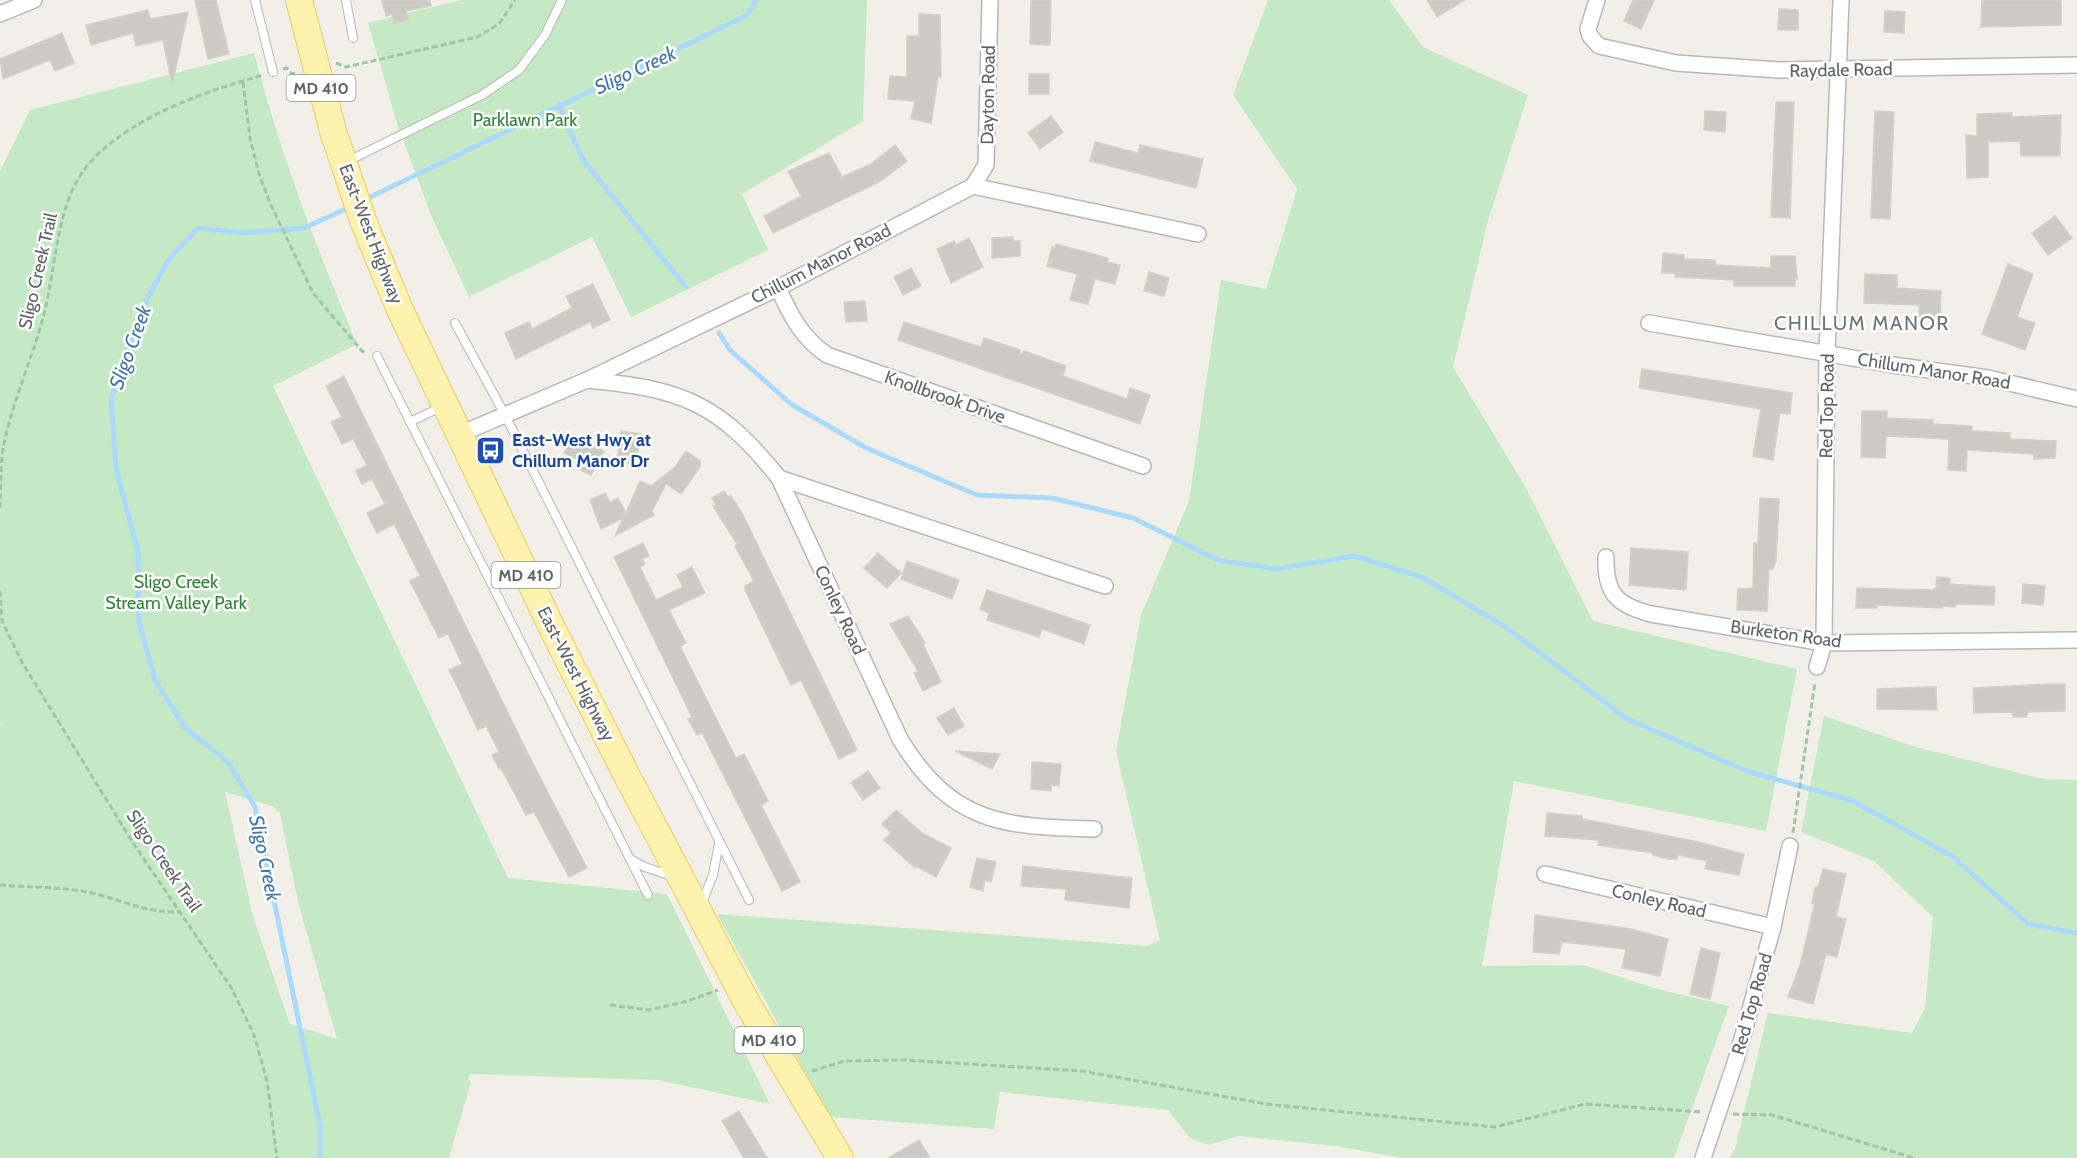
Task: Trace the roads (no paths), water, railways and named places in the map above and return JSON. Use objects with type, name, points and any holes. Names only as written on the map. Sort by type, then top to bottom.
[{"type":"main road","name":"East-West Highway","points":[[299,0],[316,70],[364,223],[400,310],[444,406],[553,630],[703,920],[736,982],[840,1158]]},
{"type":"street","points":[[0,14],[34,0]]},
{"type":"street","name":"Dayton Road","points":[[973,186],[983,172],[987,158],[990,0]]},
{"type":"street","name":"Raydale Road","points":[[1595,0],[1590,20],[1590,36],[1599,46],[1712,67],[1779,70],[2077,65]]},
{"type":"street","name":"Red Top Road","points":[[1817,667],[1824,643],[1827,353],[1841,0]]},
{"type":"street","points":[[973,186],[1198,234]]},
{"type":"street","name":"Chillum Manor Road","points":[[458,435],[587,380],[778,288],[973,186]]},
{"type":"street","name":"Knollbrook Drive","points":[[778,288],[795,325],[806,339],[827,355],[1143,466]]},
{"type":"street","name":"Chillum Manor Road","points":[[1649,323],[1988,378],[2077,399]]},
{"type":"street","name":"Conley Road","points":[[587,380],[639,385],[672,392],[699,403],[741,434],[779,478],[900,739],[923,773],[951,799],[966,809],[1004,824],[1094,830]]},
{"type":"street","points":[[779,478],[1104,586]]},
{"type":"street","name":"Burketon Road","points":[[1606,556],[1605,579],[1611,592],[1630,607],[1651,614],[1824,643],[2077,640]]},
{"type":"street","name":"Red Top Road","points":[[1703,1158],[1736,1060],[1773,927],[1790,846]]},
{"type":"street","name":"Conley Road","points":[[1545,874],[1773,927]]},
{"type":"lane","points":[[255,0],[273,72]]},
{"type":"lane","points":[[346,0],[353,38]]},
{"type":"lane","points":[[346,169],[482,95],[519,70],[544,35],[562,0]]},
{"type":"lane","points":[[455,323],[505,415],[749,900]]},
{"type":"lane","points":[[377,356],[648,895]]},
{"type":"lane","points":[[410,422],[444,406]]},
{"type":"lane","points":[[703,920],[702,900],[713,875],[719,841]]},
{"type":"lane","points":[[627,855],[645,867],[682,880]]},
{"type":"waterway","name":"Sligo Creek","points":[[364,200],[746,16],[757,0]]},
{"type":"waterway","points":[[559,106],[583,160],[686,287]]},
{"type":"waterway","name":"Sligo Creek","points":[[320,1158],[320,1126],[255,807],[228,762],[185,728],[155,680],[139,622],[138,552],[116,468],[111,399],[144,305],[168,260],[198,228],[241,233],[304,228],[350,207]]},
{"type":"waterway","points":[[719,333],[730,350],[791,404],[866,448],[977,495],[1052,498],[1133,518],[1218,560],[1276,569],[1355,556],[1424,578],[1507,628],[1627,719],[1747,771],[1853,801],[1952,856],[2028,924],[2077,933]]},
{"type":"place","name":"East-West Hwy at Chillum Manor Dr","points":[[491,450]]},
{"type":"district","name":"CHILLUM MANOR","points":[[1862,323]]},
{"type":"park label","name":"Parklawn Park","points":[[525,120]]},
{"type":"park label","name":"Sligo Creek Stream Valley Park","points":[[176,592]]}]
